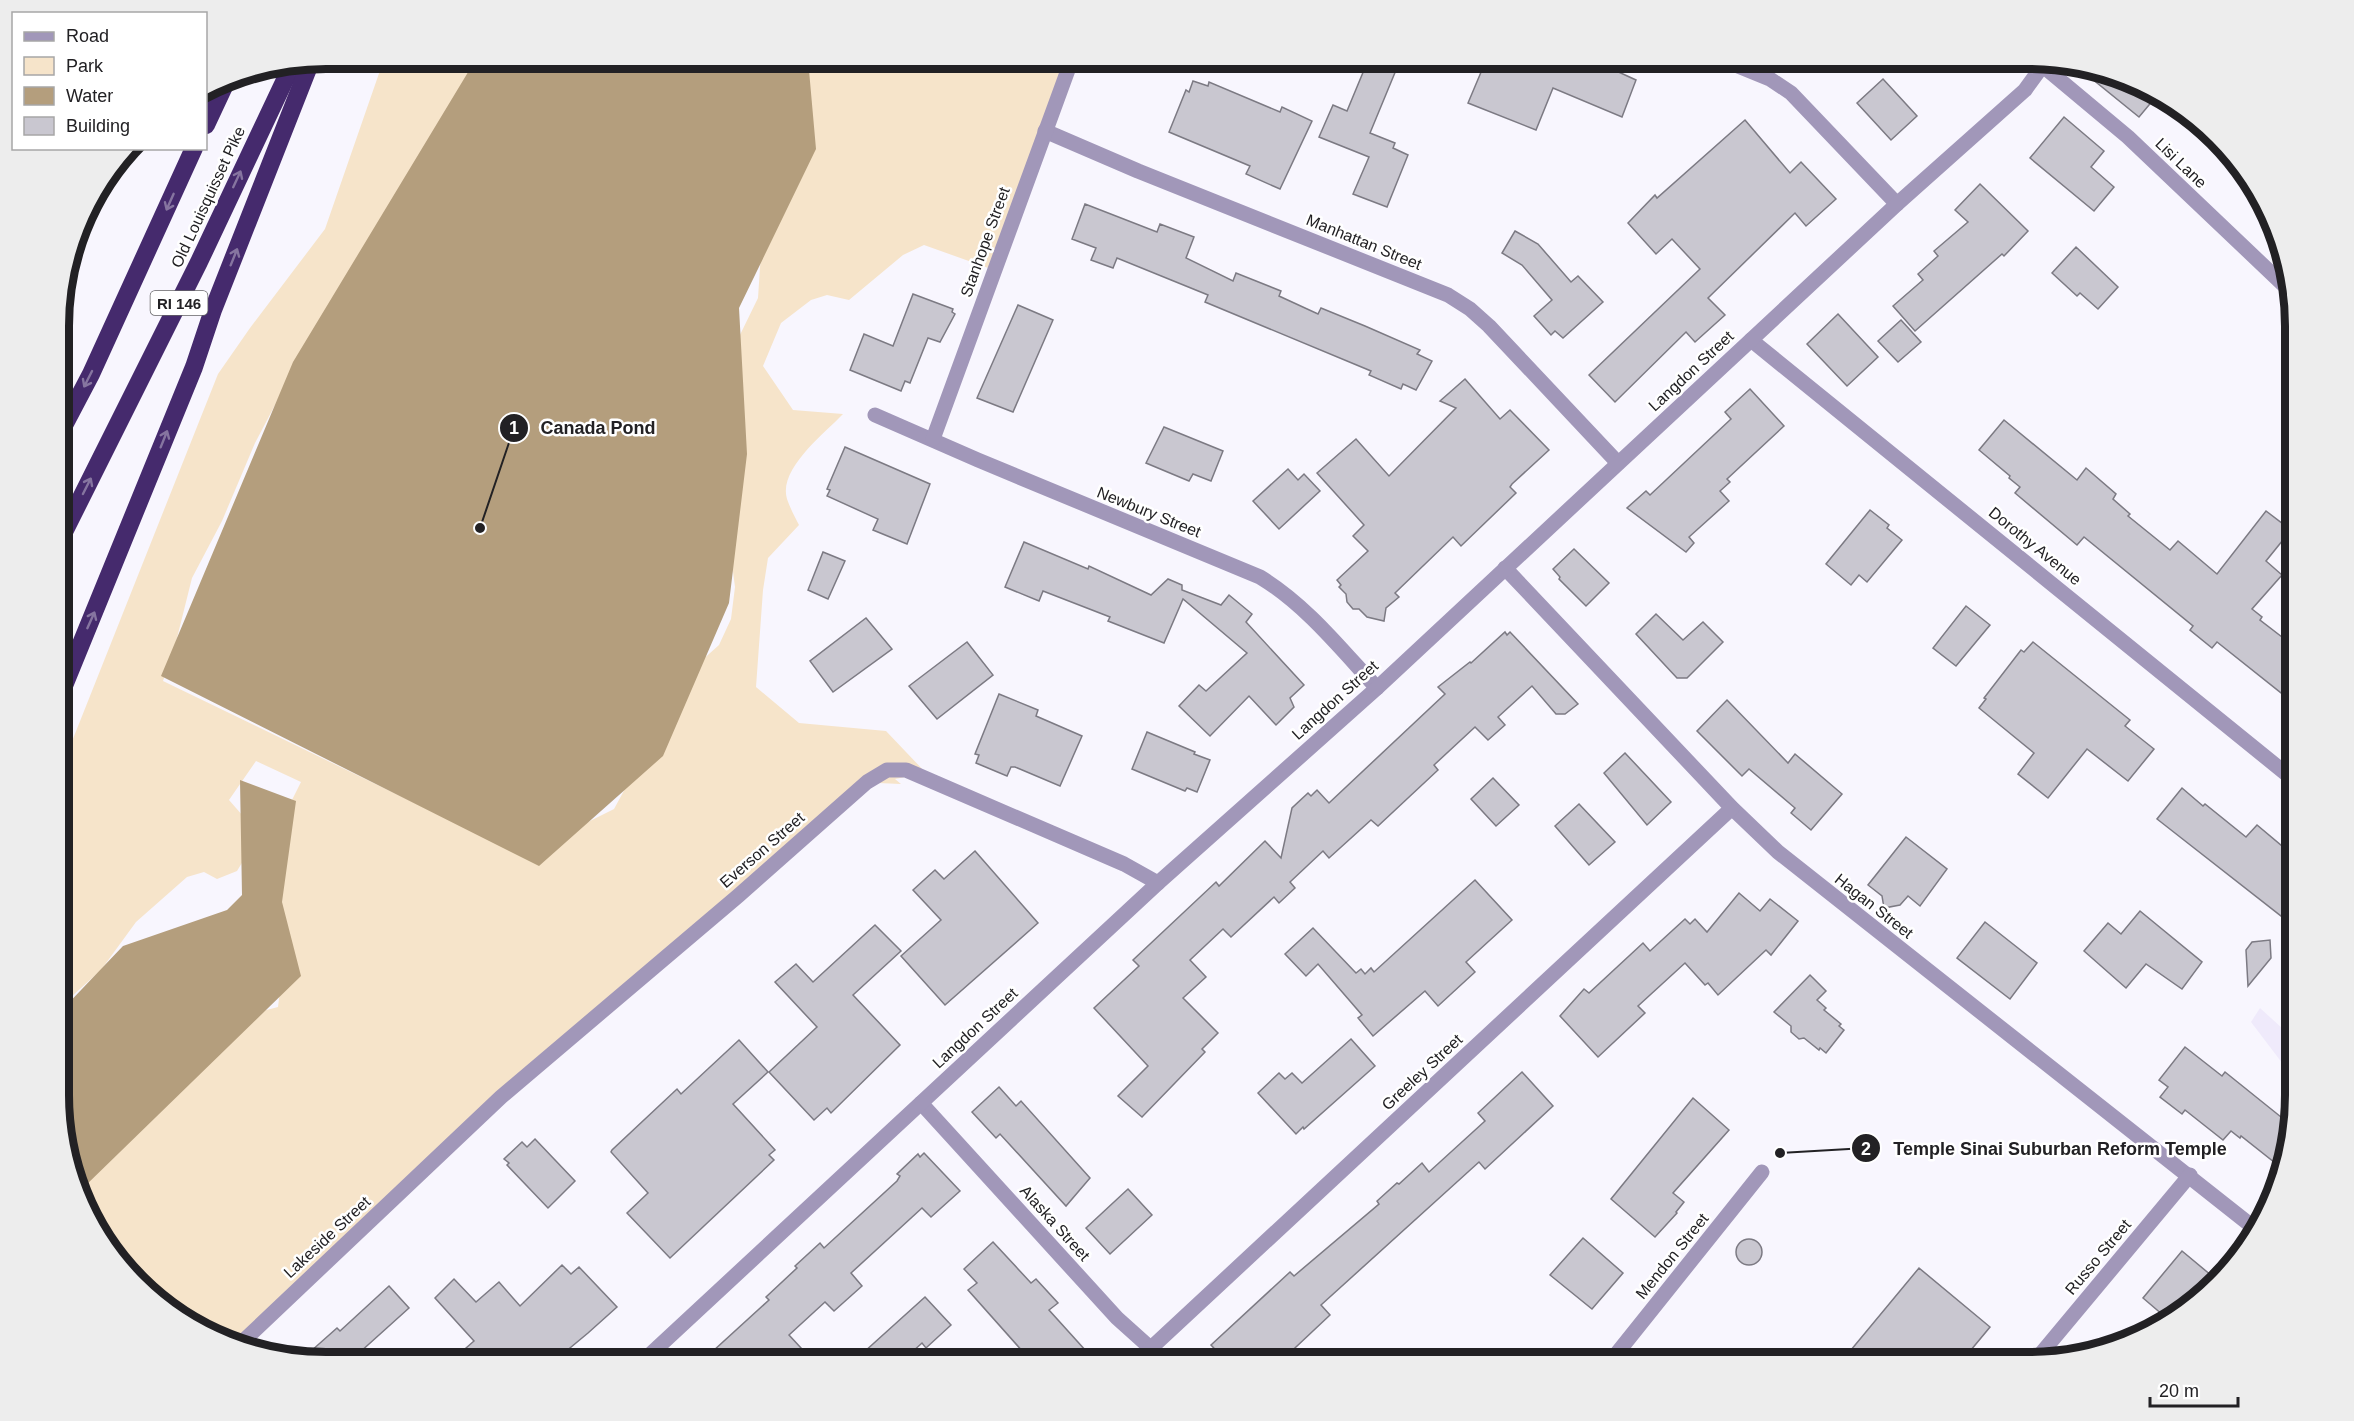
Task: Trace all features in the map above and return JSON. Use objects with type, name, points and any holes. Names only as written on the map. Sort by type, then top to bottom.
[{"type":"highway","points":[[69,673],[194,367],[217,299],[307,70]]},
{"type":"highway","name":"Old Louisquisset Pike","points":[[69,522],[199,262],[289,72]]},
{"type":"highway","name":"Old Louisquisset Pike","points":[[207,123],[222,91]]},
{"type":"highway","name":"Old Louisquisset Pike","points":[[69,416],[91,374],[193,150]]},
{"type":"street","name":"Stanhope Street","points":[[933,439],[1068,69]]},
{"type":"street","points":[[1747,69],[1770,79],[1791,93],[1897,204]]},
{"type":"street","name":"Langdon Street","points":[[653,1352],[1158,883],[1377,688],[1897,204],[2025,90],[2039,70]]},
{"type":"street","name":"Lisi Lane","points":[[2052,70],[2128,137],[2281,283]]},
{"type":"street","name":"Manhattan Street","points":[[1045,131],[1138,171],[1448,295],[1470,309],[1489,326],[1618,463]]},
{"type":"street","name":"Dorothy Avenue","points":[[1752,340],[2285,773]]},
{"type":"street","name":"Newbury Street","points":[[875,414],[978,460],[1260,577],[1283,591],[1298,604],[1377,688]]},
{"type":"street","name":"Hagan Street","points":[[1504,568],[1732,808],[1778,852],[2251,1224]]},
{"type":"street","name":"Everson Street","points":[[442,1155],[501,1097],[590,1020],[738,896],[867,782],[887,770],[906,770],[1124,864],[1158,883]]},
{"type":"street","name":"Greeley Street","points":[[1148,1352],[1732,808]]},
{"type":"street","name":"Alaska Street","points":[[921,1103],[1117,1318],[1154,1352]]},
{"type":"street","name":"Lakeside Street","points":[[246,1339],[442,1155]]},
{"type":"street","name":"Mendon Street","points":[[1618,1352],[1762,1172]]},
{"type":"street","name":"Russo Street","points":[[2043,1351],[2190,1175]]},
{"type":"shaded area","points":[[2260,1008],[2285,1031],[2285,1067],[2251,1022]]},
{"type":"green space","points":[[381,69],[472,69],[305,348],[255,443],[222,521],[192,578],[175,646],[163,681],[487,838],[536,848],[614,809],[626,787],[661,697],[719,645],[731,619],[735,587],[727,526],[738,339],[758,298],[765,191],[793,69],[1069,69],[994,270],[924,245],[903,255],[849,300],[827,295],[811,300],[781,323],[763,366],[793,410],[843,414],[804,453],[789,476],[786,488],[787,499],[799,525],[768,558],[763,590],[756,687],[799,723],[886,731],[926,773],[895,779],[901,784],[878,783],[855,797],[505,1100],[245,1339],[197,1318],[169,1299],[144,1277],[122,1252],[103,1224],[79,1165],[247,1015],[278,1007],[282,974],[275,954],[284,816],[301,782],[256,761],[229,800],[243,816],[251,848],[237,871],[217,879],[204,872],[187,877],[136,922],[101,970],[69,999],[69,749],[218,374],[325,229]]},
{"type":"water","points":[[470,69],[809,69],[816,149],[739,308],[747,454],[729,603],[663,756],[539,866],[161,676],[293,362]]},
{"type":"water","points":[[240,780],[296,801],[282,902],[301,976],[86,1185],[71,1129],[69,1003],[123,946],[227,910],[242,895]]},
{"type":"building","points":[[1364,69],[1396,69],[1370,133],[1395,143],[1393,148],[1408,155],[1387,207],[1353,194],[1369,157],[1319,137],[1333,105],[1347,111]]},
{"type":"building","points":[[1482,69],[1612,69],[1636,80],[1622,117],[1553,88],[1536,130],[1468,103]]},
{"type":"building","points":[[2089,77],[2127,89],[2153,101],[2139,117]]},
{"type":"building","points":[[1883,79],[1917,116],[1891,140],[1857,103]]},
{"type":"building","points":[[1193,81],[1208,86],[1209,82],[1280,112],[1282,107],[1312,121],[1280,189],[1246,174],[1250,166],[1169,132],[1186,90],[1189,92]]},
{"type":"building","points":[[2064,117],[2104,151],[2091,167],[2114,187],[2094,211],[2030,158]]},
{"type":"building","points":[[1745,120],[1790,173],[1801,162],[1836,199],[1806,226],[1795,213],[1708,298],[1725,315],[1695,342],[1686,332],[1615,402],[1589,375],[1700,269],[1672,239],[1656,254],[1628,223],[1655,195],[1657,198]]},
{"type":"building","points":[[1980,184],[2028,231],[2004,256],[2002,254],[1915,331],[1893,306],[1923,280],[1918,274],[1938,256],[1934,251],[1968,222],[1955,210]]},
{"type":"building","points":[[1085,204],[1157,232],[1160,224],[1194,237],[1186,258],[1233,281],[1236,273],[1281,291],[1279,296],[1318,314],[1321,308],[1365,326],[1420,350],[1417,354],[1432,361],[1416,390],[1403,384],[1401,389],[1369,375],[1371,371],[1205,302],[1208,295],[1117,258],[1113,268],[1091,260],[1096,248],[1072,239]]},
{"type":"building","points":[[1515,231],[1538,244],[1571,282],[1578,276],[1603,302],[1563,338],[1555,331],[1551,335],[1534,316],[1552,300],[1522,265],[1502,253]]},
{"type":"building","points":[[2076,247],[2118,287],[2098,309],[2080,293],[2077,296],[2052,273]]},
{"type":"building","points":[[913,294],[953,309],[952,312],[955,314],[940,342],[928,338],[910,383],[905,381],[901,391],[850,370],[864,334],[893,346]]},
{"type":"building","points":[[1018,305],[1053,320],[1013,412],[977,398]]},
{"type":"building","points":[[1838,314],[1878,357],[1847,386],[1807,344]]},
{"type":"building","points":[[1901,320],[1921,342],[1898,362],[1878,341]]},
{"type":"building","points":[[1465,379],[1500,419],[1510,410],[1549,450],[1512,484],[1510,487],[1516,493],[1461,546],[1453,537],[1395,593],[1399,597],[1386,608],[1384,621],[1367,617],[1359,609],[1353,609],[1347,602],[1346,594],[1339,587],[1341,585],[1337,580],[1368,551],[1353,536],[1364,525],[1317,473],[1356,439],[1389,476],[1456,408],[1440,401]]},
{"type":"building","points":[[1750,389],[1784,426],[1727,479],[1730,482],[1720,491],[1729,501],[1689,537],[1694,543],[1686,552],[1627,508],[1646,491],[1650,495],[1731,419],[1725,412]]},
{"type":"building","points":[[2004,420],[2077,480],[2086,468],[2116,494],[2113,499],[2130,514],[2128,516],[2170,550],[2178,541],[2217,574],[2266,511],[2285,525],[2285,537],[2266,561],[2282,575],[2252,609],[2262,617],[2260,620],[2285,639],[2285,696],[2217,642],[2212,648],[2190,630],[2193,626],[2084,537],[2077,545],[2015,493],[2020,487],[1979,450]]},
{"type":"building","points":[[1164,427],[1223,451],[1211,481],[1193,474],[1189,481],[1146,463]]},
{"type":"building","points":[[845,447],[930,484],[907,544],[873,530],[878,519],[827,496],[830,490],[827,489]]},
{"type":"building","points":[[1288,469],[1298,480],[1304,474],[1320,491],[1279,529],[1253,501]]},
{"type":"building","points":[[1870,510],[1889,525],[1887,528],[1902,540],[1867,582],[1859,575],[1851,585],[1826,564]]},
{"type":"building","points":[[1024,542],[1088,569],[1089,566],[1151,595],[1168,579],[1182,585],[1182,590],[1221,605],[1229,595],[1252,614],[1246,622],[1304,685],[1290,698],[1294,707],[1276,725],[1249,696],[1210,736],[1179,706],[1199,685],[1206,691],[1247,653],[1183,599],[1164,643],[1108,621],[1110,617],[1043,591],[1039,601],[1005,587]]},
{"type":"building","points":[[1574,549],[1609,583],[1586,606],[1559,579],[1560,577],[1553,569]]},
{"type":"building","points":[[823,552],[845,561],[828,599],[808,590]]},
{"type":"building","points":[[1966,606],[1990,625],[1956,666],[1933,648]]},
{"type":"building","points":[[1656,614],[1683,640],[1703,622],[1723,642],[1687,678],[1677,678],[1636,634]]},
{"type":"building","points":[[866,618],[892,649],[833,692],[810,661]]},
{"type":"building","points":[[1505,632],[1507,635],[1510,632],[1578,704],[1565,714],[1556,714],[1532,686],[1498,717],[1505,725],[1488,740],[1475,727],[1434,765],[1438,770],[1378,826],[1371,820],[1329,858],[1323,851],[1290,882],[1295,888],[1279,903],[1274,897],[1231,937],[1223,929],[1190,960],[1206,977],[1183,998],[1218,1033],[1202,1049],[1205,1052],[1142,1117],[1118,1096],[1148,1066],[1094,1008],[1139,966],[1133,960],[1216,882],[1219,886],[1265,841],[1281,858],[1292,808],[1308,793],[1311,796],[1317,790],[1329,803],[1445,694],[1438,687],[1471,663]]},
{"type":"building","points":[[967,642],[993,675],[937,719],[909,686]]},
{"type":"building","points":[[2033,642],[2130,720],[2125,726],[2154,749],[2128,781],[2087,749],[2048,798],[2018,774],[2034,753],[1979,708],[1986,699],[1984,698],[2021,650],[2024,652]]},
{"type":"building","points":[[999,694],[1038,710],[1036,716],[1082,736],[1060,786],[1015,767],[1011,767],[1007,776],[976,763],[979,755],[975,754]]},
{"type":"building","points":[[1727,700],[1788,763],[1795,754],[1842,794],[1811,830],[1791,813],[1795,808],[1749,769],[1742,776],[1697,731]]},
{"type":"building","points":[[1147,732],[1210,760],[1197,792],[1187,788],[1185,791],[1132,769]]},
{"type":"building","points":[[1625,753],[1671,802],[1647,825],[1604,773]]},
{"type":"building","points":[[1493,778],[1519,805],[1496,826],[1471,799]]},
{"type":"building","points":[[2182,788],[2246,837],[2257,825],[2285,849],[2285,919],[2157,819]]},
{"type":"building","points":[[1579,804],[1615,842],[1589,865],[1555,826]]},
{"type":"building","points":[[1906,837],[1947,869],[1920,906],[1908,896],[1900,905],[1884,908],[1882,896],[1868,885]]},
{"type":"building","points":[[975,851],[1038,923],[945,1005],[901,956],[941,920],[913,890],[935,870],[944,879]]},
{"type":"building","points":[[1475,880],[1512,920],[1466,962],[1475,972],[1438,1006],[1425,991],[1373,1036],[1358,1018],[1362,1015],[1318,964],[1306,976],[1285,954],[1313,928],[1356,973],[1361,969],[1365,974],[1371,968],[1374,972]]},
{"type":"building","points":[[1739,893],[1760,911],[1770,899],[1798,921],[1771,955],[1766,950],[1718,995],[1708,983],[1705,985],[1685,963],[1638,1006],[1645,1013],[1598,1057],[1560,1016],[1584,989],[1589,993],[1643,943],[1650,951],[1685,919],[1690,924],[1695,919],[1707,932]]},
{"type":"building","points":[[2140,911],[2202,962],[2182,989],[2146,964],[2126,988],[2084,951],[2108,923],[2121,934]]},
{"type":"building","points":[[1985,922],[2037,963],[2010,999],[1957,958]]},
{"type":"building","points":[[875,925],[901,951],[853,995],[900,1045],[831,1113],[827,1108],[814,1120],[769,1072],[817,1027],[775,982],[796,964],[813,982]]},
{"type":"building","points":[[2270,940],[2271,958],[2248,986],[2246,950],[2252,942]]},
{"type":"building","points":[[1810,975],[1826,991],[1817,1000],[1844,1030],[1826,1053],[1804,1038],[1799,1039],[1791,1032],[1791,1026],[1774,1012]]},
{"type":"building","points":[[1351,1039],[1375,1066],[1296,1134],[1258,1093],[1279,1073],[1285,1079],[1292,1073],[1302,1083]]},
{"type":"building","points":[[739,1040],[768,1072],[733,1104],[775,1150],[769,1155],[774,1160],[670,1258],[627,1213],[648,1193],[611,1152],[677,1089],[681,1094]]},
{"type":"building","points":[[2185,1047],[2222,1076],[2225,1072],[2284,1119],[2276,1163],[2241,1136],[2240,1138],[2231,1131],[2223,1140],[2185,1110],[2182,1114],[2160,1097],[2168,1087],[2159,1080]]},
{"type":"building","points":[[1522,1072],[1553,1106],[1485,1169],[1479,1162],[1321,1305],[1330,1315],[1291,1352],[1218,1352],[1211,1345],[1290,1272],[1294,1276],[1379,1204],[1377,1201],[1422,1163],[1429,1172],[1485,1121],[1478,1113]]},
{"type":"building","points":[[999,1087],[1016,1106],[1021,1101],[1090,1178],[1066,1206],[1000,1134],[996,1138],[972,1112]]},
{"type":"building","points":[[1693,1098],[1729,1130],[1673,1193],[1684,1202],[1655,1237],[1611,1199]]},
{"type":"building","points":[[535,1139],[575,1181],[548,1208],[504,1159],[522,1142],[527,1147]]},
{"type":"building","points":[[924,1153],[960,1191],[931,1217],[922,1208],[851,1273],[862,1286],[834,1311],[825,1302],[789,1335],[805,1352],[712,1352],[769,1300],[766,1297],[797,1268],[795,1266],[820,1243],[824,1248],[897,1181],[900,1176],[897,1174],[918,1154],[920,1157]]},
{"type":"building","points":[[1128,1189],[1152,1215],[1110,1254],[1086,1228]]},
{"type":"building","points":[[1583,1238],[1623,1273],[1592,1309],[1550,1275]]},
{"type":"building","points":[[1749,1239],[1758,1243],[1762,1252],[1758,1261],[1749,1265],[1740,1261],[1736,1252],[1740,1243]]},
{"type":"building","points":[[993,1242],[1031,1283],[1036,1279],[1058,1303],[1049,1310],[1087,1352],[1023,1352],[968,1290],[977,1283],[964,1269]]},
{"type":"building","points":[[2182,1251],[2211,1275],[2185,1299],[2162,1315],[2143,1298]]},
{"type":"building","points":[[562,1265],[571,1274],[579,1267],[617,1307],[565,1352],[461,1352],[474,1341],[435,1298],[454,1279],[476,1302],[499,1282],[520,1306]]},
{"type":"building","points":[[1919,1268],[1990,1327],[1969,1352],[1849,1352]]},
{"type":"building","points":[[389,1286],[409,1308],[360,1352],[311,1351],[337,1328],[340,1331]]},
{"type":"building","points":[[925,1297],[951,1325],[926,1348],[922,1343],[912,1352],[864,1352]]},
{"type":"place","name":"Canada Pond","points":[[480,528]]},
{"type":"place","name":"Temple Sinai Suburban Reform Temple","points":[[1780,1153]]}]
